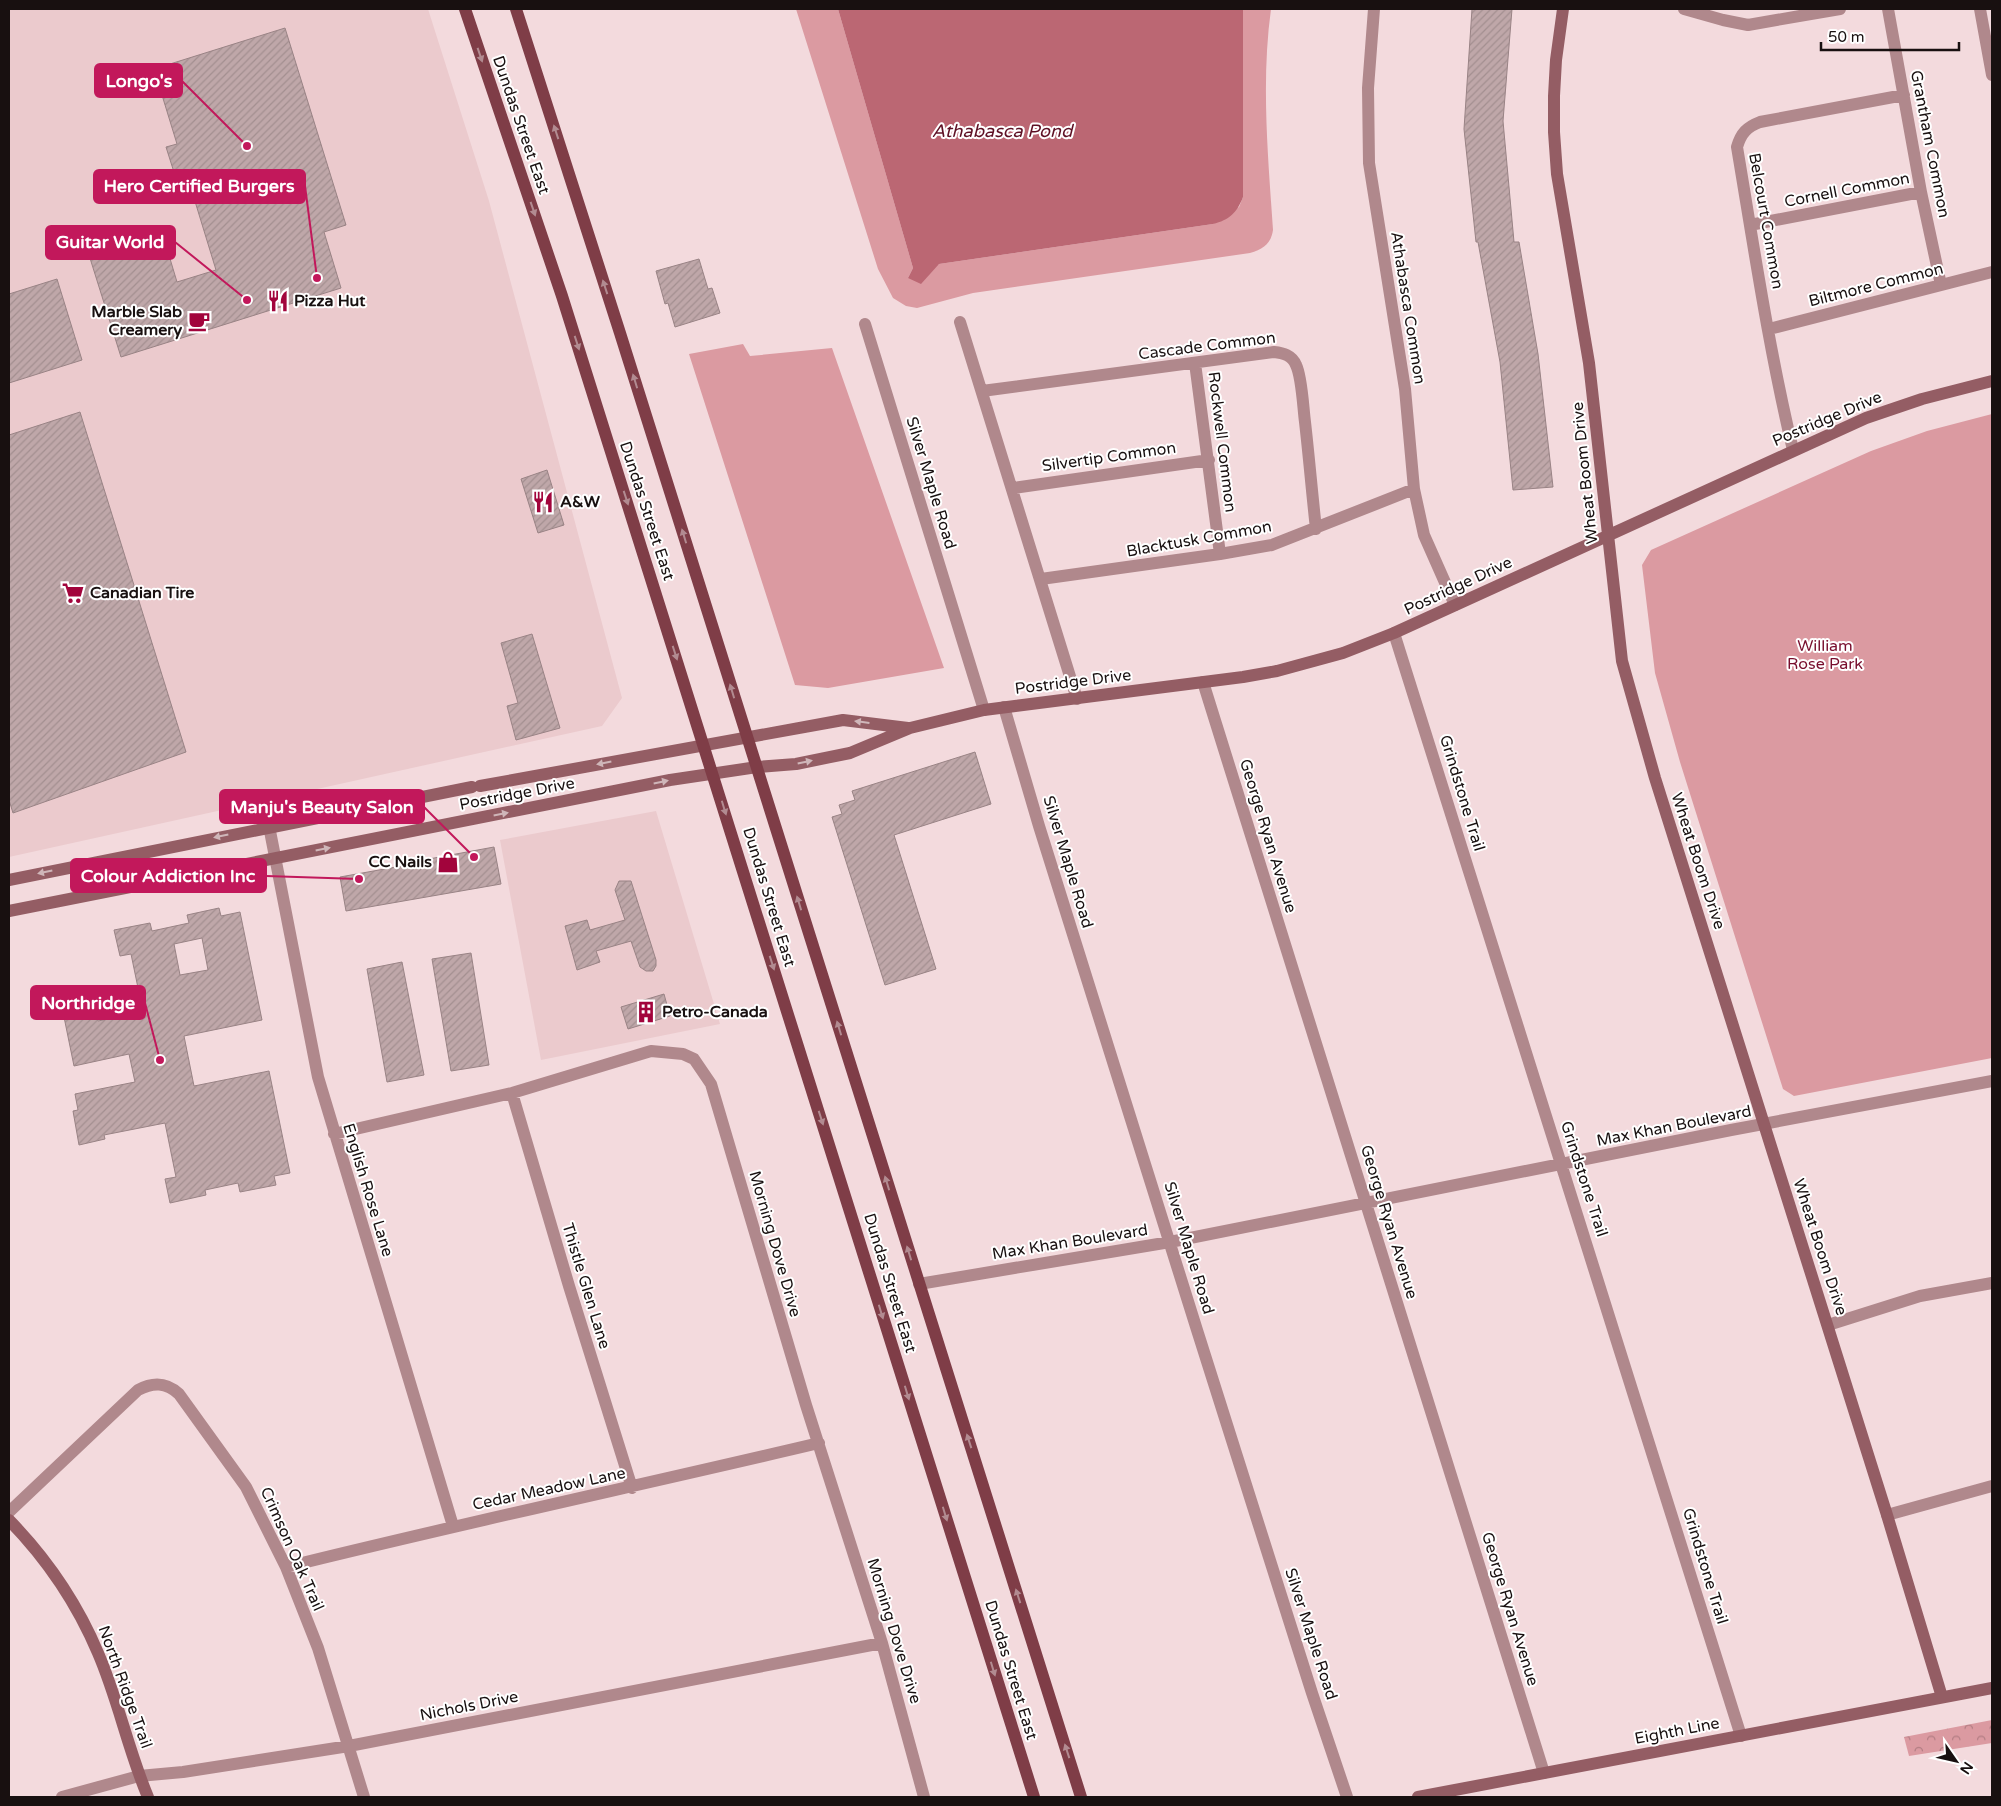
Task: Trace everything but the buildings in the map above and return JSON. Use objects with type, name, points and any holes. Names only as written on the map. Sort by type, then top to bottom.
[{"type":"main road","name":"Dundas Street East","points":[[465,9],[545,244],[1034,1797]]},
{"type":"main road","name":"Dundas Street East","points":[[516,9],[1082,1797]]},
{"type":"street","name":"Athabasca Common","points":[[1374,9],[1368,88],[1369,163],[1405,389],[1414,489],[1424,535],[1455,605]]},
{"type":"street","name":"Wheat Boom Drive","points":[[1563,9],[1556,60],[1554,96],[1556,158],[1589,363],[1622,661],[1629,690],[1828,1325],[1942,1697]]},
{"type":"street","points":[[1684,9],[1748,25],[1840,9]]},
{"type":"street","name":"Grantham Common","points":[[1888,9],[1921,192],[1941,285]]},
{"type":"street","points":[[1980,9],[1992,74]]},
{"type":"street","name":"Belcourt Common","points":[[1793,450],[1750,225],[1737,147],[1739,139],[1747,127],[1760,122],[1904,95]]},
{"type":"street","name":"Cornell Common","points":[[1750,225],[1921,192]]},
{"type":"street","name":"Biltmore Common","points":[[1769,329],[1992,272]]},
{"type":"street","points":[[960,322],[1077,699]]},
{"type":"street","name":"Silver Maple Road","points":[[865,324],[984,710]]},
{"type":"street","name":"Cascade Common","points":[[982,391],[1274,352],[1283,353],[1290,357],[1296,365],[1303,402],[1316,529]]},
{"type":"street","name":"Rockwell Common","points":[[1195,363],[1220,554]]},
{"type":"street","name":"Postridge Drive","points":[[9,910],[670,780],[756,767],[796,764],[850,753],[910,728],[984,710],[1243,677],[1308,664],[1343,653],[1394,633],[1793,450],[1896,407],[1992,381]]},
{"type":"street","name":"Silvertip Common","points":[[1013,488],[1209,460]]},
{"type":"street","name":"Blacktusk Common","points":[[1041,579],[1272,545],[1414,489]]},
{"type":"street","name":"Grindstone Trail","points":[[1394,633],[1741,1736]]},
{"type":"street","name":"George Ryan Avenue","points":[[1203,682],[1544,1773]]},
{"type":"street","name":"Silver Maple Road","points":[[1004,707],[1039,826],[1312,1693],[1347,1797]]},
{"type":"street","name":"Postridge Drive","points":[[9,880],[269,826],[842,720],[910,728]]},
{"type":"street","name":"English Rose Lane","points":[[269,826],[318,1078],[452,1526]]},
{"type":"street","name":"Morning Dove Drive","points":[[334,1134],[512,1093],[652,1051],[683,1054],[694,1059],[711,1084],[806,1405],[882,1643],[924,1797]]},
{"type":"street","name":"Max Khan Boulevard","points":[[919,1284],[1170,1242],[1992,1081]]},
{"type":"street","name":"Thistle Glen Lane","points":[[512,1093],[632,1488]]},
{"type":"street","points":[[1828,1325],[1920,1296],[1992,1283]]},
{"type":"street","name":"Crimson Oak Trail","points":[[9,1512],[138,1390],[148,1385],[159,1384],[171,1387],[179,1394],[246,1487],[286,1567],[318,1648],[349,1746]]},
{"type":"street","name":"Cedar Meadow Lane","points":[[286,1567],[452,1526],[632,1488],[819,1444]]},
{"type":"street","points":[[1887,1515],[1992,1486]]},
{"type":"street","name":"North Ridge Trail","points":[[9,1520],[33,1545],[80,1613],[99,1654],[139,1776],[148,1797]]},
{"type":"street","name":"Nichols Drive","points":[[62,1797],[139,1776],[182,1772],[349,1746],[882,1643]]},
{"type":"street","name":"Eighth Line","points":[[1418,1797],[1992,1688]]},
{"type":"street","points":[[349,1746],[364,1797]]},
{"type":"shaded area","points":[[9,9],[428,9],[489,201],[622,698],[602,726],[9,857]]},
{"type":"shaded area","points":[[656,811],[720,1024],[541,1060],[500,840]]},
{"type":"green space","points":[[796,9],[838,9],[913,268],[908,278],[939,264],[1213,224],[1239,207],[1243,197],[1243,9],[1271,9],[1266,64],[1273,230],[1270,239],[1262,248],[1250,253],[973,293],[917,308],[906,306],[893,298],[878,269]]},
{"type":"green space","points":[[743,344],[750,356],[832,348],[944,668],[828,688],[795,685],[689,354]]},
{"type":"green space","name":"William Rose Park","points":[[1992,414],[1992,1058],[1794,1096],[1783,1089],[1680,762],[1655,673],[1642,565],[1651,550],[1871,451],[1927,431]]},
{"type":"green space","points":[[1992,1720],[1992,1743],[1909,1756],[1904,1737]]},
{"type":"water","name":"Athabasca Pond","points":[[838,9],[1243,9],[1243,197],[1241,203],[1232,215],[1213,224],[939,264],[921,284],[908,278],[913,268]]},
{"type":"place","name":"Longo's","points":[[247,146]]},
{"type":"place","name":"Hero Certified Burgers","points":[[317,278]]},
{"type":"place","name":"Guitar World","points":[[247,300]]},
{"type":"place","name":"Pizza Hut","points":[[278,301]]},
{"type":"place","name":"Marble Slab Creamery","points":[[199,321]]},
{"type":"place","name":"A&W","points":[[543,502]]},
{"type":"place","name":"Canadian Tire","points":[[73,593]]},
{"type":"place","name":"Manju's Beauty Salon","points":[[474,857]]},
{"type":"place","name":"CC Nails","points":[[448,862]]},
{"type":"place","name":"Colour Addiction Inc","points":[[359,879]]},
{"type":"place","name":"Petro-Canada","points":[[646,1012]]},
{"type":"place","name":"Northridge","points":[[160,1060]]}]
